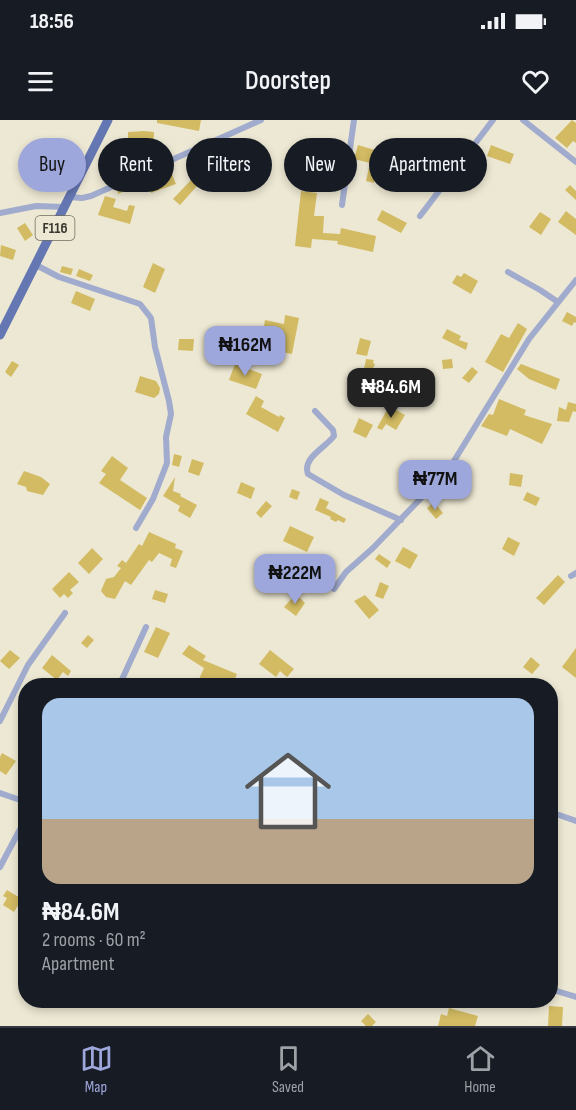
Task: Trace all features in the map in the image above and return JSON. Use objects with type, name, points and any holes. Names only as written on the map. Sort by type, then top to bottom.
[{"type":"main road","name":"F116","points":[[0,335],[108,120]]},
{"type":"street","points":[[70,196],[82,198],[91,196],[261,120]]},
{"type":"street","points":[[342,205],[354,120]]},
{"type":"street","points":[[420,216],[493,120]]},
{"type":"street","points":[[523,120],[576,162]]},
{"type":"street","points":[[0,213],[36,206],[66,207]]},
{"type":"street","points":[[36,265],[59,278],[140,304],[151,318],[155,347],[171,414],[166,437],[167,463],[153,499],[136,528]]},
{"type":"street","points":[[508,272],[558,302]]},
{"type":"street","points":[[334,589],[346,572],[401,520],[448,469],[529,339],[576,280]]},
{"type":"street","points":[[315,411],[333,430],[334,436],[309,460],[306,468],[308,474],[344,495],[401,520]]},
{"type":"street","points":[[22,678],[28,665],[65,613]]},
{"type":"street","points":[[123,678],[146,627]]},
{"type":"street","points":[[0,721],[18,685]]},
{"type":"street","points":[[0,793],[18,799]]},
{"type":"street","points":[[559,815],[576,821]]},
{"type":"street","points":[[0,867],[18,833]]},
{"type":"street","points":[[558,991],[576,997]]},
{"type":"building","points":[[157,120],[201,120],[199,131],[157,123]]},
{"type":"building","points":[[572,120],[576,123],[576,143],[573,141],[567,148],[555,138]]},
{"type":"building","points":[[128,132],[154,132],[154,138],[128,138]]},
{"type":"building","points":[[358,145],[369,148],[369,163],[357,160]]},
{"type":"building","points":[[491,145],[514,154],[510,164],[487,156]]},
{"type":"building","points":[[186,185],[186,192],[192,192],[180,205],[173,199]]},
{"type":"building","points":[[570,185],[576,191],[576,200],[565,190]]},
{"type":"building","points":[[301,192],[317,193],[314,216],[324,216],[323,233],[340,234],[341,228],[376,236],[373,252],[337,244],[338,241],[312,239],[311,248],[295,246]]},
{"type":"building","points":[[105,196],[116,199],[113,207],[127,211],[129,205],[135,206],[130,224],[98,215]]},
{"type":"building","points":[[382,210],[407,223],[401,233],[377,220]]},
{"type":"building","points":[[566,211],[576,219],[576,235],[558,222]]},
{"type":"building","points":[[540,212],[551,219],[541,235],[529,227]]},
{"type":"building","points":[[25,223],[33,235],[25,241],[17,228]]},
{"type":"building","points":[[1,245],[16,250],[13,260],[0,256]]},
{"type":"building","points":[[153,263],[165,269],[155,293],[143,287]]},
{"type":"building","points":[[62,266],[73,269],[71,275],[60,272]]},
{"type":"building","points":[[79,269],[93,275],[90,281],[76,276]]},
{"type":"building","points":[[464,273],[478,281],[471,294],[452,283],[457,275],[461,277]]},
{"type":"building","points":[[76,291],[95,299],[90,311],[71,303]]},
{"type":"building","points":[[567,312],[576,317],[576,323],[574,322],[572,326],[562,321]]},
{"type":"building","points":[[285,315],[299,318],[292,354],[260,348],[265,320],[284,324]]},
{"type":"building","points":[[518,323],[527,329],[503,372],[485,362],[501,334],[509,338]]},
{"type":"building","points":[[231,328],[238,329],[241,333],[237,348],[223,344],[226,330],[230,331]]},
{"type":"building","points":[[447,329],[461,336],[459,340],[468,343],[466,350],[442,338]]},
{"type":"building","points":[[360,338],[371,341],[367,356],[356,354]]},
{"type":"building","points":[[179,339],[194,339],[193,351],[178,350]]},
{"type":"building","points":[[366,359],[374,360],[375,364],[370,375],[363,374]]},
{"type":"building","points":[[452,359],[453,368],[443,369],[442,360]]},
{"type":"building","points":[[12,361],[19,365],[11,377],[5,372]]},
{"type":"building","points":[[235,364],[262,374],[256,389],[229,380]]},
{"type":"building","points":[[521,364],[560,379],[556,390],[529,379],[517,369]]},
{"type":"building","points":[[472,367],[478,372],[469,383],[462,378]]},
{"type":"building","points":[[140,376],[156,381],[160,388],[159,394],[154,398],[135,392]]},
{"type":"building","points":[[256,396],[264,401],[261,407],[285,418],[278,432],[246,414]]},
{"type":"building","points":[[499,399],[526,410],[524,415],[552,424],[542,444],[510,429],[507,436],[481,426],[489,414],[493,415]]},
{"type":"building","points":[[568,402],[576,404],[576,412],[573,411],[569,422],[557,421],[559,407],[566,410]]},
{"type":"building","points":[[389,406],[405,415],[396,430],[386,424],[382,430],[377,428]]},
{"type":"building","points":[[359,418],[373,425],[366,438],[353,432]]},
{"type":"building","points":[[174,454],[182,456],[179,467],[172,465]]},
{"type":"building","points":[[112,456],[128,468],[120,480],[147,498],[140,510],[99,483],[106,474],[101,471]]},
{"type":"building","points":[[192,459],[204,463],[199,476],[188,472]]},
{"type":"building","points":[[24,471],[41,477],[50,484],[43,495],[27,491],[26,487],[17,484]]},
{"type":"building","points":[[510,473],[523,475],[521,487],[509,485]]},
{"type":"building","points":[[175,477],[173,491],[197,505],[190,518],[178,511],[180,506],[163,496]]},
{"type":"building","points":[[452,478],[461,486],[450,497],[441,489]]},
{"type":"building","points":[[241,482],[255,488],[251,499],[237,493]]},
{"type":"building","points":[[292,489],[300,492],[297,500],[289,497]]},
{"type":"building","points":[[527,492],[540,498],[536,506],[523,500]]},
{"type":"building","points":[[320,498],[329,502],[326,508],[346,519],[344,523],[338,520],[336,522],[330,519],[331,517],[315,510]]},
{"type":"building","points":[[266,501],[272,506],[261,518],[256,513]]},
{"type":"building","points":[[434,502],[443,513],[436,519],[427,508]]},
{"type":"building","points":[[290,526],[314,537],[307,552],[283,541]]},
{"type":"building","points":[[149,532],[176,544],[175,548],[183,551],[176,568],[170,566],[172,559],[159,553],[152,562],[149,560],[131,585],[125,581],[115,599],[106,597],[101,591],[106,579],[114,577],[121,568],[117,566],[122,560],[126,563],[139,544],[142,546]]},
{"type":"building","points":[[508,537],[520,543],[514,556],[502,549]]},
{"type":"building","points":[[403,547],[418,555],[410,569],[395,561]]},
{"type":"building","points":[[92,548],[103,559],[89,574],[78,563]]},
{"type":"building","points":[[379,554],[391,562],[387,568],[375,559]]},
{"type":"building","points":[[69,572],[79,582],[70,590],[73,593],[68,598],[64,594],[60,598],[52,589]]},
{"type":"building","points":[[558,575],[565,582],[544,605],[536,598]]},
{"type":"building","points":[[380,582],[389,586],[383,599],[375,596]]},
{"type":"building","points":[[155,590],[168,594],[165,603],[152,599]]},
{"type":"building","points":[[296,594],[305,603],[296,616],[284,607]]},
{"type":"building","points":[[365,595],[379,610],[369,619],[354,601]]},
{"type":"building","points":[[156,627],[170,633],[158,658],[144,652]]},
{"type":"building","points":[[88,635],[94,640],[87,648],[81,643]]},
{"type":"building","points":[[189,645],[206,656],[203,660],[237,674],[235,678],[199,678],[204,668],[182,654]]},
{"type":"building","points":[[576,648],[576,678],[562,667]]},
{"type":"building","points":[[10,650],[20,658],[9,669],[0,661]]},
{"type":"building","points":[[270,650],[294,669],[287,677],[280,671],[276,677],[259,664]]},
{"type":"building","points":[[52,655],[71,671],[68,676],[63,672],[58,678],[54,678],[42,668]]},
{"type":"building","points":[[531,657],[540,665],[532,674],[523,667]]},
{"type":"building","points":[[2,753],[16,761],[6,775],[0,771]]},
{"type":"building","points":[[7,890],[18,897],[18,906],[14,912],[3,905],[7,898],[3,896]]},
{"type":"building","points":[[563,1007],[562,1026],[548,1026],[549,1008]]},
{"type":"building","points":[[449,1008],[478,1016],[475,1026],[438,1026],[441,1014],[447,1016]]},
{"type":"building","points":[[368,1014],[376,1022],[372,1026],[366,1026],[361,1021]]}]
